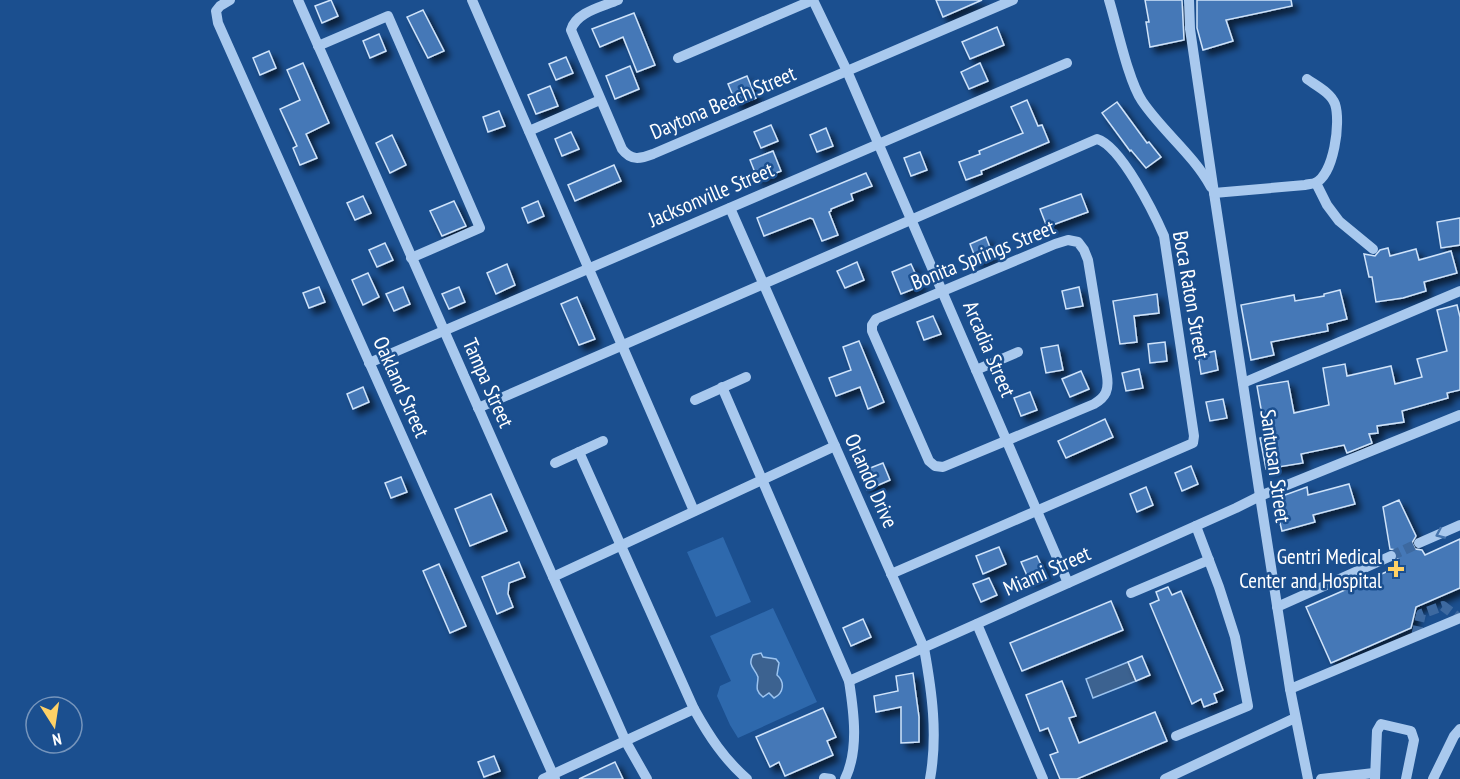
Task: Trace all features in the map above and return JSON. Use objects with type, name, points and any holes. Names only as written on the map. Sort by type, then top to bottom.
[{"type":"street","name":"Oakland Street","points":[[230,0],[216,11],[218,24],[550,778]]},
{"type":"street","name":"Tampa Street","points":[[298,0],[626,742],[647,779]]},
{"type":"street","points":[[472,0],[694,512]]},
{"type":"street","name":"Daytona Beach Street","points":[[618,0],[580,17],[573,23],[571,30],[622,149],[626,155],[635,159],[653,154],[1013,0]]},
{"type":"street","points":[[678,58],[813,0]]},
{"type":"street","name":"Arcadia Street","points":[[813,0],[847,70],[1068,583]]},
{"type":"street","points":[[1109,0],[1140,99],[1200,168],[1214,192],[1316,183],[1330,164],[1338,121],[1332,98],[1307,79]]},
{"type":"street","name":"Santusan Street","points":[[1189,0],[1190,29],[1260,496],[1295,718],[1308,779]]},
{"type":"street","points":[[318,46],[388,16],[480,228],[411,258]]},
{"type":"street","name":"Jacksonville Street","points":[[369,363],[1067,63]]},
{"type":"street","points":[[529,131],[600,100]]},
{"type":"street","name":"Boca Raton Street","points":[[478,408],[1097,138],[1106,141],[1127,168],[1157,218],[1164,236],[1194,436],[1193,443],[891,574]]},
{"type":"street","points":[[1316,183],[1327,205],[1339,221],[1373,249]]},
{"type":"street","name":"Orlando Drive","points":[[730,208],[924,648],[933,701],[934,758],[930,779]]},
{"type":"street","name":"Bonita Springs Street","points":[[1068,240],[1078,242],[1088,260],[1107,376],[1107,392],[1094,404],[1006,439],[943,467],[935,466],[929,461],[872,325],[876,319],[1055,244],[1068,240]]},
{"type":"street","points":[[1243,383],[1460,291]]},
{"type":"street","points":[[976,370],[1018,352]]},
{"type":"street","points":[[695,400],[746,377]]},
{"type":"street","points":[[722,387],[849,681],[854,709],[854,736],[852,766],[845,779]]},
{"type":"street","name":"Miami Street","points":[[849,681],[1260,496],[1460,415]]},
{"type":"street","points":[[555,463],[603,441]]},
{"type":"street","points":[[553,577],[835,446]]},
{"type":"street","points":[[579,452],[694,709],[710,738],[725,758],[747,779]]},
{"type":"street","points":[[1419,543],[1460,525]]},
{"type":"street","points":[[1176,736],[1248,706],[1235,638],[1196,526]]},
{"type":"street","points":[[1277,607],[1391,556]]},
{"type":"street","points":[[1131,593],[1209,560]]},
{"type":"street","points":[[1290,688],[1460,618]]},
{"type":"street","points":[[977,624],[1044,779]]},
{"type":"street","points":[[550,778],[694,709]]},
{"type":"street","points":[[1166,779],[1295,718]]},
{"type":"street","points":[[1321,779],[1374,776],[1377,731],[1381,724],[1411,731],[1414,740],[1406,779]]},
{"type":"street","points":[[1433,779],[1460,729]]},
{"type":"shaded area","points":[[723,537],[751,602],[716,617],[687,552]]},
{"type":"shaded area","points":[[773,608],[817,702],[738,738],[717,696],[720,686],[731,681],[710,636]]},
{"type":"shaded area","points":[[761,653],[763,657],[776,659],[779,663],[777,675],[782,687],[780,693],[774,698],[769,693],[763,697],[757,690],[758,677],[751,662],[753,655]]},
{"type":"shaded area","points":[[1128,662],[1136,681],[1093,698],[1086,679]]},
{"type":"building","points":[[331,0],[338,16],[322,23],[315,6]]},
{"type":"building","points":[[936,0],[982,0],[943,17]]},
{"type":"building","points":[[1145,0],[1182,0],[1184,40],[1150,47]]},
{"type":"building","points":[[1197,0],[1291,0],[1292,6],[1226,20],[1233,41],[1203,50],[1197,28]]},
{"type":"building","points":[[423,10],[444,51],[428,58],[407,17]]},
{"type":"building","points":[[634,13],[655,65],[637,72],[623,37],[600,47],[592,29]]},
{"type":"building","points":[[997,27],[1004,45],[970,59],[962,42]]},
{"type":"building","points":[[379,34],[386,51],[370,58],[363,41]]},
{"type":"building","points":[[269,51],[276,68],[260,75],[253,58]]},
{"type":"building","points":[[566,57],[573,73],[556,80],[549,64]]},
{"type":"building","points":[[303,63],[329,123],[306,134],[317,158],[300,165],[293,148],[297,146],[280,109],[300,100],[287,70]]},
{"type":"building","points":[[980,63],[988,81],[969,89],[961,72]]},
{"type":"building","points":[[630,66],[639,89],[615,99],[606,76]]},
{"type":"building","points":[[747,76],[756,98],[737,105],[728,84]]},
{"type":"building","points":[[550,86],[558,106],[536,114],[528,95]]},
{"type":"building","points":[[1027,100],[1038,126],[1042,125],[1049,142],[981,171],[982,174],[966,180],[959,162],[1023,133],[1011,107]]},
{"type":"building","points":[[1117,102],[1147,143],[1149,142],[1161,157],[1146,168],[1130,151],[1102,113]]},
{"type":"building","points":[[499,111],[505,126],[488,132],[483,117]]},
{"type":"building","points":[[771,125],[778,141],[761,148],[754,132]]},
{"type":"building","points":[[826,128],[833,146],[817,152],[810,135]]},
{"type":"building","points":[[571,132],[579,149],[562,156],[555,139]]},
{"type":"building","points":[[392,135],[406,165],[390,173],[376,143]]},
{"type":"building","points":[[773,151],[781,171],[758,180],[750,160]]},
{"type":"building","points":[[920,152],[927,170],[911,176],[904,158]]},
{"type":"building","points":[[614,165],[621,181],[575,201],[568,185]]},
{"type":"building","points":[[866,173],[872,186],[851,194],[853,200],[829,212],[838,235],[822,241],[813,219],[810,218],[764,236],[757,218]]},
{"type":"building","points":[[1081,194],[1088,212],[1047,227],[1040,209]]},
{"type":"building","points":[[363,196],[371,213],[355,220],[347,203]]},
{"type":"building","points":[[454,201],[466,226],[442,236],[430,211]]},
{"type":"building","points":[[538,201],[544,216],[528,223],[522,208]]},
{"type":"building","points":[[1460,218],[1460,245],[1441,248],[1437,222]]},
{"type":"building","points":[[986,237],[993,255],[977,262],[970,244]]},
{"type":"building","points":[[385,243],[393,260],[377,267],[369,250]]},
{"type":"building","points":[[1388,248],[1390,256],[1416,249],[1419,260],[1451,251],[1457,273],[1424,282],[1426,291],[1403,298],[1376,302],[1372,277],[1369,277],[1364,254],[1375,256],[1380,250]]},
{"type":"building","points":[[857,262],[864,280],[845,288],[837,271]]},
{"type":"building","points":[[507,264],[515,285],[496,294],[487,273]]},
{"type":"building","points":[[911,264],[921,286],[901,294],[892,272]]},
{"type":"building","points":[[368,273],[379,297],[363,305],[352,280]]},
{"type":"building","points":[[319,287],[325,302],[309,308],[303,293]]},
{"type":"building","points":[[403,287],[410,304],[394,311],[386,294]]},
{"type":"building","points":[[459,287],[465,302],[449,309],[442,294]]},
{"type":"building","points":[[1079,287],[1083,306],[1066,309],[1062,291]]},
{"type":"building","points":[[1340,290],[1347,319],[1327,324],[1328,331],[1271,342],[1274,355],[1251,360],[1241,305],[1294,295],[1295,301],[1324,296],[1324,294]]},
{"type":"building","points":[[1157,294],[1159,313],[1134,316],[1137,342],[1120,344],[1113,301]]},
{"type":"building","points":[[577,297],[595,339],[579,345],[561,304]]},
{"type":"building","points":[[1457,305],[1460,317],[1460,390],[1447,393],[1448,398],[1402,411],[1404,422],[1377,426],[1378,433],[1369,434],[1372,443],[1347,453],[1344,445],[1301,454],[1303,463],[1266,469],[1260,438],[1266,437],[1257,386],[1288,381],[1294,413],[1329,405],[1323,368],[1345,364],[1347,376],[1391,366],[1395,384],[1422,377],[1417,359],[1447,351],[1437,310]]},
{"type":"building","points":[[933,316],[941,334],[924,340],[917,322]]},
{"type":"building","points":[[859,341],[884,402],[868,409],[860,387],[836,396],[829,378],[851,370],[843,347]]},
{"type":"building","points":[[1165,342],[1167,361],[1150,363],[1148,344]]},
{"type":"building","points":[[1058,345],[1063,370],[1046,373],[1041,348]]},
{"type":"building","points":[[1215,351],[1218,370],[1201,374],[1198,355]]},
{"type":"building","points":[[1139,369],[1143,388],[1126,391],[1122,373]]},
{"type":"building","points":[[1081,371],[1089,389],[1070,397],[1062,379]]},
{"type":"building","points":[[363,387],[369,402],[353,409],[347,394]]},
{"type":"building","points":[[1030,392],[1037,410],[1021,416],[1014,398]]},
{"type":"building","points":[[1223,399],[1227,418],[1210,421],[1206,402]]},
{"type":"building","points":[[1105,419],[1113,437],[1066,458],[1058,441]]},
{"type":"building","points":[[883,463],[890,480],[867,490],[860,472]]},
{"type":"building","points":[[1191,466],[1198,484],[1182,491],[1175,473]]},
{"type":"building","points":[[401,477],[407,492],[391,498],[385,483]]},
{"type":"building","points":[[1349,484],[1355,504],[1313,515],[1315,522],[1282,531],[1274,499],[1307,487],[1308,495]]},
{"type":"building","points":[[1146,487],[1153,505],[1137,512],[1130,494]]},
{"type":"building","points":[[491,494],[507,531],[470,546],[455,509]]},
{"type":"building","name":"Gentri Medical Center and Hospital","points":[[1399,500],[1416,536],[1412,543],[1415,549],[1422,550],[1425,555],[1460,539],[1460,588],[1416,607],[1411,628],[1331,663],[1306,607],[1393,569],[1398,556],[1396,550],[1390,549],[1383,507]]},
{"type":"building","points":[[999,547],[1006,564],[983,574],[976,556]]},
{"type":"building","points":[[1037,556],[1045,573],[1029,580],[1021,562]]},
{"type":"building","points":[[519,562],[525,577],[509,583],[508,594],[513,607],[497,614],[482,577]]},
{"type":"building","points":[[439,564],[466,626],[450,633],[423,571]]},
{"type":"building","points":[[989,578],[997,595],[981,602],[973,584]]},
{"type":"building","points":[[1168,587],[1172,595],[1181,591],[1223,690],[1214,694],[1217,702],[1204,707],[1201,699],[1192,704],[1150,604],[1159,600],[1156,592]]},
{"type":"building","points":[[1111,601],[1123,630],[1022,671],[1010,643]]},
{"type":"building","points":[[863,619],[871,637],[851,646],[843,628]]},
{"type":"building","points":[[1142,656],[1150,675],[1136,681],[1128,662]]},
{"type":"building","points":[[913,673],[919,717],[919,742],[901,743],[901,707],[876,712],[874,696],[898,691],[896,676]]},
{"type":"building","points":[[1062,681],[1076,716],[1069,718],[1079,743],[1155,712],[1167,741],[1077,779],[1060,779],[1050,755],[1058,752],[1048,728],[1040,731],[1026,695]]},
{"type":"building","points":[[823,708],[836,737],[827,741],[833,755],[785,776],[779,762],[770,767],[756,737]]},
{"type":"building","points":[[494,756],[500,771],[484,777],[478,762]]},
{"type":"building","points":[[615,762],[623,779],[579,779]]},
{"type":"tunnel","points":[[1391,556],[1419,543]]},
{"type":"tunnel","points":[[1416,636],[1421,614],[1443,606],[1459,618]]},
{"type":"place","name":"Gentri Medical Center and Hospital","points":[[1396,569]]}]
